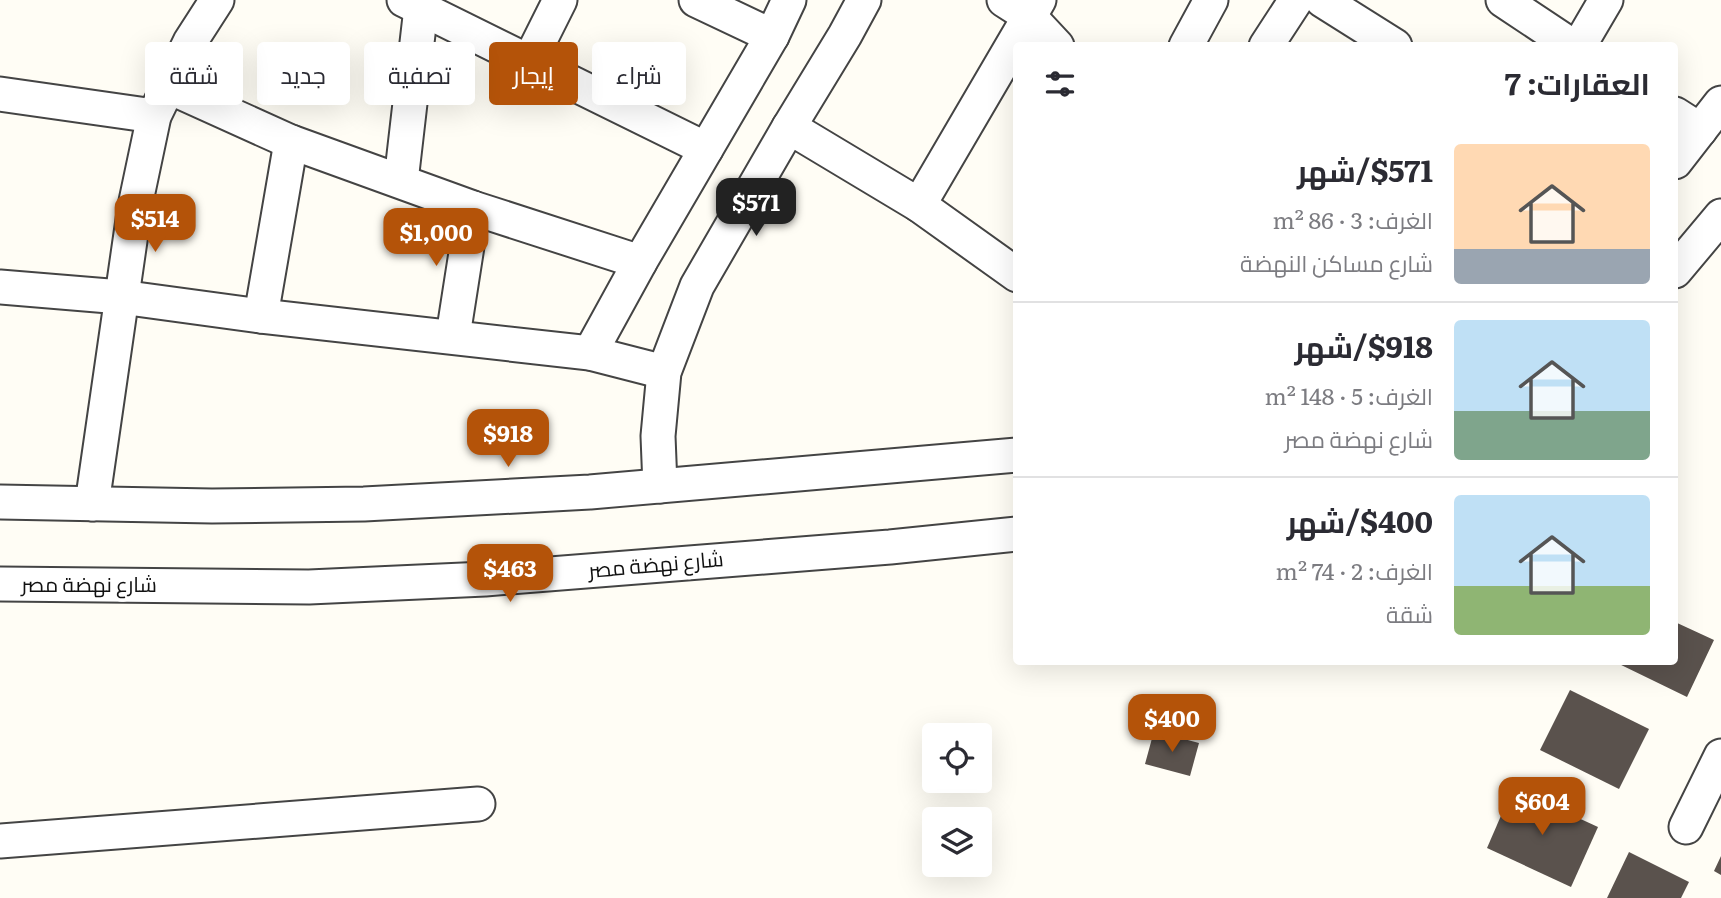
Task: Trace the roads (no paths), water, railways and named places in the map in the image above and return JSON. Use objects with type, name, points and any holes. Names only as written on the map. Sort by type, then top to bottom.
[{"type":"street","points":[[190,42],[217,0]]},
{"type":"street","points":[[539,42],[560,0]]},
{"type":"street","points":[[696,0],[772,36]]},
{"type":"street","points":[[590,353],[772,36],[789,0]]},
{"type":"street","points":[[660,486],[658,436],[664,372],[697,286],[864,0]]},
{"type":"street","points":[[1188,42],[1211,0]]},
{"type":"street","points":[[1269,42],[1296,0]]},
{"type":"street","points":[[1322,0],[1389,42]]},
{"type":"street","points":[[1503,0],[1566,42]]},
{"type":"street","points":[[1581,42],[1606,0]]},
{"type":"street","points":[[401,181],[413,4],[489,42]]},
{"type":"street","points":[[919,205],[1024,5],[1054,42]]},
{"type":"street","points":[[578,86],[706,149]]},
{"type":"street","points":[[0,94],[145,100]]},
{"type":"street","points":[[1678,152],[1687,122],[1721,103]]},
{"type":"street","points":[[92,504],[135,206],[160,105]]},
{"type":"street","points":[[174,105],[291,142],[473,208],[640,262]]},
{"type":"street","points":[[789,127],[919,205],[1013,272]]},
{"type":"street","points":[[261,316],[291,142]]},
{"type":"street","points":[[453,336],[473,208]]},
{"type":"street","points":[[1678,267],[1721,216]]},
{"type":"street","points":[[0,288],[121,297],[261,316],[590,353],[664,372]]},
{"type":"street","points":[[0,502],[364,504],[660,486],[1013,455]]},
{"type":"street","name":"شارع نهضة مصر","points":[[0,584],[309,587],[485,579],[890,547],[1013,534]]},
{"type":"street","points":[[1686,827],[1721,756]]},
{"type":"street","points":[[0,841],[478,804]]}]
